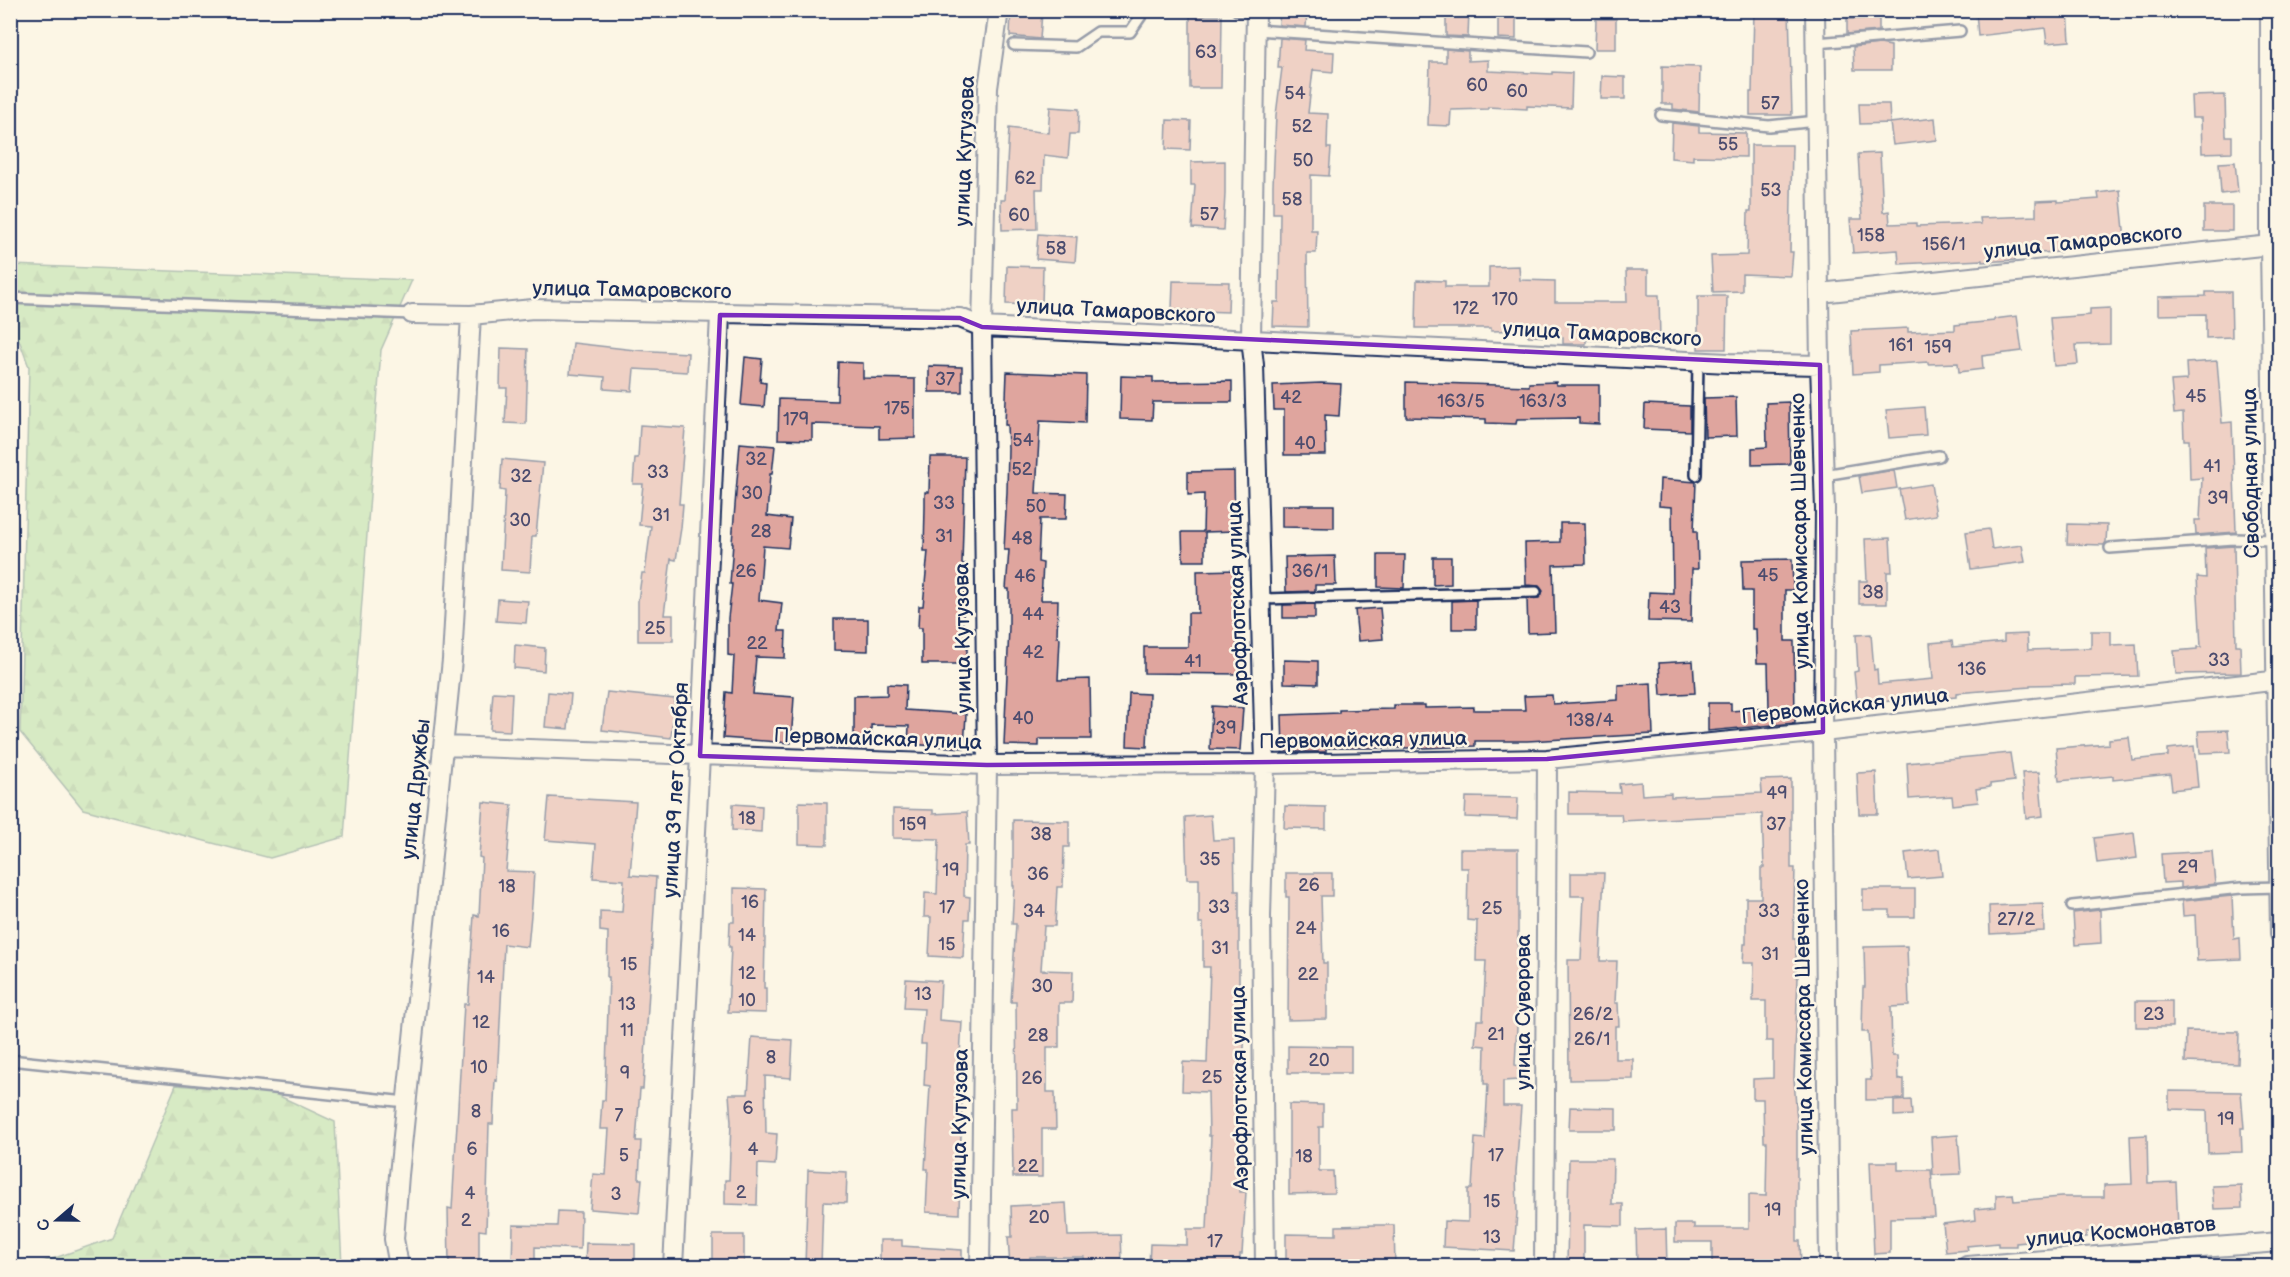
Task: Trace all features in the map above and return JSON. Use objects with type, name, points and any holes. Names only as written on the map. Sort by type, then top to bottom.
[{"type":"street","name":"улица Кутузова","points":[[980,1266],[987,765],[982,327],[988,88],[999,10]]},
{"type":"street","name":"улица Комиссара Шевченко","points":[[1815,10],[1820,365],[1824,475],[1823,732],[1829,1266]]},
{"type":"street","name":"Свободная улица","points":[[2270,10],[2275,244],[2280,934]]},
{"type":"street","name":"Аэрофлотская улица","points":[[1257,11],[1251,339],[1254,366],[1265,764],[1261,916],[1264,1266]]},
{"type":"street","name":"улица Тамаровского","points":[[1820,293],[2275,244]]},
{"type":"street","name":"улица Тамаровского","points":[[411,314],[471,315],[533,309],[720,315],[960,318],[982,327],[1698,362],[1820,365]]},
{"type":"street","name":"улица Дружбы","points":[[399,1266],[394,1239],[452,660],[471,315]]},
{"type":"street","name":"улица 39 лет Октября","points":[[673,1266],[720,315]]},
{"type":"street","name":"Первомайская улица","points":[[443,747],[987,765],[1265,764],[1547,759],[1823,732],[2278,680]]},
{"type":"street","name":"улица Суворова","points":[[1544,1266],[1547,759]]},
{"type":"street","name":"улица Космонавтов","points":[[1967,1266],[2056,1263],[2280,1242]]},
{"type":"lane","points":[[1014,45],[1076,47],[1098,32],[1130,32],[1145,10]]},
{"type":"lane","points":[[1237,10],[1257,11]]},
{"type":"lane","points":[[1257,30],[1586,52]]},
{"type":"lane","points":[[1816,43],[1960,31]]},
{"type":"lane","points":[[1661,115],[1769,126],[1817,121]]},
{"type":"lane","points":[[10,298],[411,314]]},
{"type":"lane","points":[[1696,475],[1698,362]]},
{"type":"lane","points":[[1824,475],[1939,456]]},
{"type":"lane","points":[[2110,548],[2234,539],[2276,533]]},
{"type":"lane","points":[[1261,599],[1536,592]]},
{"type":"lane","points":[[2072,906],[2241,888],[2279,887]]},
{"type":"lane","points":[[10,1059],[406,1102]]},
{"type":"highlighted area","points":[[720,315],[960,318],[982,327],[1820,365],[1823,732],[1547,759],[987,765],[700,756]]},
{"type":"green space","points":[[11,265],[412,280],[381,350],[344,837],[270,858],[83,809],[20,732],[29,367],[19,340],[11,339]]},
{"type":"green space","points":[[176,1085],[273,1093],[335,1122],[342,1266],[32,1266],[112,1238]]},
{"type":"building","points":[[1011,10],[1042,12],[1040,39],[1010,36]]},
{"type":"building","points":[[1280,10],[1307,10],[1306,27],[1279,25]]},
{"type":"building","points":[[1446,10],[1469,10],[1468,37],[1446,36]]},
{"type":"building","points":[[1498,10],[1516,10],[1516,39],[1498,38]]},
{"type":"building","points":[[1754,10],[1789,10],[1792,115],[1750,115]]},
{"type":"building","points":[[2068,10],[2070,41],[2047,43],[2045,28],[1978,36],[1976,12]]},
{"type":"building","points":[[1190,16],[1222,16],[1221,88],[1190,88]]},
{"type":"building","points":[[1879,18],[1879,31],[1847,34],[1847,19]]},
{"type":"building","points":[[1596,19],[1616,19],[1616,49],[1595,49]]},
{"type":"building","points":[[1280,38],[1305,40],[1304,50],[1334,52],[1333,72],[1313,70],[1308,113],[1328,114],[1327,148],[1331,148],[1329,176],[1311,175],[1311,230],[1317,230],[1316,253],[1307,253],[1308,327],[1273,326],[1274,302],[1279,302],[1280,213],[1273,213],[1273,185],[1276,115],[1282,68],[1278,68]]},
{"type":"building","points":[[1880,44],[1891,46],[1891,70],[1854,70],[1853,47]]},
{"type":"building","points":[[1446,49],[1468,51],[1468,61],[1488,60],[1488,71],[1572,73],[1571,108],[1527,106],[1527,109],[1488,107],[1488,109],[1451,110],[1450,126],[1428,125],[1430,62],[1446,62]]},
{"type":"building","points":[[1662,66],[1700,67],[1699,112],[1673,109],[1673,104],[1662,104]]},
{"type":"building","points":[[1602,76],[1625,77],[1625,99],[1601,99]]},
{"type":"building","points":[[2225,95],[2226,136],[2232,136],[2232,152],[2202,153],[2201,118],[2192,118],[2191,96]]},
{"type":"building","points":[[1859,104],[1889,104],[1890,123],[1860,124]]},
{"type":"building","points":[[1050,107],[1079,109],[1078,134],[1070,134],[1068,158],[1044,155],[1043,189],[1036,189],[1037,229],[1002,230],[1001,200],[1005,200],[1009,128],[1048,133]]},
{"type":"building","points":[[1935,118],[1937,140],[1893,145],[1890,123]]},
{"type":"building","points":[[1167,120],[1191,121],[1190,150],[1166,149]]},
{"type":"building","points":[[1672,123],[1699,126],[1699,132],[1746,133],[1746,157],[1693,156],[1693,160],[1671,158]]},
{"type":"building","points":[[1751,145],[1792,145],[1790,252],[1793,252],[1791,276],[1742,274],[1742,291],[1713,292],[1711,256],[1747,255],[1748,211],[1751,211]]},
{"type":"building","points":[[1880,153],[1883,212],[1889,211],[1890,224],[1916,223],[1916,226],[1981,224],[1980,218],[2036,216],[2036,201],[2099,199],[2098,193],[2120,190],[2125,240],[2090,243],[2091,247],[2060,249],[2060,252],[2014,254],[2015,260],[1982,262],[1982,260],[1899,264],[1898,250],[1853,253],[1850,219],[1862,219],[1858,154]]},
{"type":"building","points":[[1225,161],[1223,230],[1192,228],[1195,185],[1191,185],[1191,162]]},
{"type":"building","points":[[2235,162],[2238,192],[2221,194],[2219,163]]},
{"type":"building","points":[[2204,206],[2232,206],[2232,231],[2204,231]]},
{"type":"building","points":[[1038,234],[1077,237],[1075,262],[1036,259]]},
{"type":"building","points":[[1007,266],[1043,267],[1042,305],[1006,304]]},
{"type":"building","points":[[1519,266],[1520,280],[1555,281],[1555,302],[1627,302],[1626,270],[1648,270],[1648,295],[1659,295],[1660,340],[1586,340],[1586,344],[1563,344],[1563,337],[1528,336],[1528,330],[1416,328],[1417,280],[1445,281],[1445,287],[1489,287],[1489,267]]},
{"type":"building","points":[[1173,281],[1229,282],[1228,312],[1172,310]]},
{"type":"building","points":[[2206,292],[2231,292],[2232,337],[2206,338],[2206,314],[2158,315],[2158,297],[2206,296]]},
{"type":"building","points":[[1698,296],[1727,296],[1726,349],[1698,349]]},
{"type":"building","points":[[2110,308],[2110,344],[2076,345],[2078,364],[2054,366],[2050,318],[2090,315],[2090,309]]},
{"type":"building","points":[[2017,316],[2022,351],[1982,356],[1983,369],[1959,372],[1958,363],[1928,364],[1928,362],[1879,365],[1879,372],[1853,374],[1851,331],[1908,328],[1908,332],[1955,330],[1955,325]]},
{"type":"building","points":[[573,343],[688,353],[687,372],[634,369],[632,391],[604,389],[605,377],[570,374]]},
{"type":"building","points":[[501,348],[528,349],[526,424],[505,423],[507,388],[500,388]]},
{"type":"building","points":[[745,357],[762,359],[760,382],[766,383],[764,407],[741,405]]},
{"type":"building","points":[[2217,361],[2222,423],[2232,422],[2236,532],[2196,535],[2195,520],[2200,520],[2202,478],[2190,479],[2189,440],[2184,440],[2183,413],[2174,414],[2171,381],[2187,380],[2186,363]]},
{"type":"building","points":[[838,362],[863,363],[863,378],[915,379],[915,438],[879,439],[879,426],[812,424],[812,440],[778,439],[779,399],[837,401]]},
{"type":"building","points":[[929,366],[962,367],[962,392],[929,392]]},
{"type":"building","points":[[1007,372],[1086,375],[1085,423],[1040,421],[1036,493],[1067,494],[1066,519],[1040,519],[1038,562],[1043,563],[1041,600],[1058,600],[1057,637],[1060,638],[1058,680],[1090,679],[1091,739],[1039,739],[1039,746],[1004,745],[1009,627],[1009,589],[1006,589],[1009,550],[1004,550],[1008,448],[1007,425],[1005,425]]},
{"type":"building","points":[[1121,376],[1153,377],[1153,382],[1232,381],[1232,402],[1153,402],[1152,420],[1120,419]]},
{"type":"building","points":[[1406,382],[1529,386],[1529,383],[1556,382],[1556,385],[1599,385],[1599,424],[1579,423],[1579,418],[1517,419],[1516,424],[1486,423],[1486,419],[1406,417]]},
{"type":"building","points":[[1341,384],[1339,416],[1325,415],[1326,455],[1284,455],[1284,410],[1274,410],[1273,385]]},
{"type":"building","points":[[1736,397],[1737,436],[1705,437],[1704,398]]},
{"type":"building","points":[[1789,402],[1790,464],[1752,465],[1752,448],[1767,447],[1766,403]]},
{"type":"building","points":[[1645,404],[1690,406],[1690,431],[1644,429]]},
{"type":"building","points":[[1924,407],[1926,435],[1889,438],[1886,410]]},
{"type":"building","points":[[640,425],[685,428],[679,504],[683,504],[681,528],[676,560],[671,559],[664,615],[673,615],[673,641],[638,641],[638,601],[642,573],[645,573],[651,526],[639,525],[643,484],[633,484],[635,458],[638,458]]},
{"type":"building","points":[[740,443],[775,446],[767,516],[791,519],[788,548],[763,546],[759,600],[782,603],[779,631],[786,631],[785,658],[756,657],[753,694],[794,697],[791,743],[723,738],[726,692],[732,693],[734,656],[728,655],[728,618]]},
{"type":"building","points":[[930,457],[965,457],[962,564],[966,564],[962,632],[967,632],[967,664],[922,664],[922,628],[918,628],[919,606],[923,606],[928,551],[924,551],[925,492],[929,492]]},
{"type":"building","points":[[502,459],[543,463],[536,536],[532,536],[530,572],[501,570],[505,491],[500,490]]},
{"type":"building","points":[[1894,470],[1897,488],[1862,493],[1859,476]]},
{"type":"building","points":[[1234,471],[1235,531],[1205,532],[1205,561],[1183,561],[1182,532],[1203,532],[1204,494],[1188,495],[1188,472]]},
{"type":"building","points":[[1660,479],[1696,482],[1694,531],[1697,531],[1698,569],[1692,569],[1691,622],[1648,621],[1649,592],[1673,593],[1672,507],[1659,506]]},
{"type":"building","points":[[1931,484],[1936,515],[1905,520],[1899,489]]},
{"type":"building","points":[[1282,505],[1334,505],[1334,528],[1282,527]]},
{"type":"building","points":[[1560,523],[1585,523],[1586,564],[1553,565],[1555,632],[1528,633],[1527,599],[1539,598],[1543,591],[1539,586],[1526,585],[1525,543],[1560,542]]},
{"type":"building","points":[[2068,524],[2107,525],[2106,542],[2104,545],[2067,544]]},
{"type":"building","points":[[1989,529],[1992,549],[2022,545],[2025,562],[1971,569],[1966,532]]},
{"type":"building","points":[[1890,538],[1892,572],[1887,572],[1887,604],[1859,604],[1859,581],[1867,581],[1865,539]]},
{"type":"building","points":[[2234,546],[2236,645],[2240,645],[2241,673],[2176,674],[2174,651],[2201,647],[2197,577],[2206,578],[2205,548]]},
{"type":"building","points":[[1378,555],[1405,555],[1404,588],[1378,587]]},
{"type":"building","points":[[1335,556],[1336,585],[1315,585],[1315,591],[1286,592],[1285,557]]},
{"type":"building","points":[[1433,557],[1451,557],[1451,584],[1433,585]]},
{"type":"building","points":[[1792,559],[1793,590],[1785,590],[1785,641],[1794,641],[1795,723],[1708,731],[1708,703],[1731,703],[1731,711],[1769,708],[1768,663],[1757,663],[1756,629],[1752,629],[1752,591],[1743,591],[1742,560]]},
{"type":"building","points":[[1237,570],[1237,648],[1241,648],[1241,674],[1144,673],[1144,647],[1188,647],[1188,613],[1198,613],[1197,571]]},
{"type":"building","points":[[498,599],[528,601],[526,623],[496,621]]},
{"type":"building","points":[[1476,600],[1476,629],[1452,629],[1452,601]]},
{"type":"building","points":[[1315,604],[1315,618],[1283,618],[1283,605]]},
{"type":"building","points":[[1380,608],[1383,639],[1358,641],[1355,610]]},
{"type":"building","points":[[834,619],[868,619],[868,651],[834,650]]},
{"type":"building","points":[[2091,631],[2111,631],[2111,645],[2136,644],[2138,676],[2075,677],[2075,684],[2030,685],[2030,687],[1956,693],[1956,697],[1880,702],[1880,705],[1866,706],[1865,700],[1857,701],[1854,672],[1858,671],[1856,635],[1871,634],[1874,670],[1877,669],[1878,684],[1933,679],[1930,643],[1952,641],[1953,647],[2004,642],[2004,635],[2027,634],[2028,650],[2091,648]]},
{"type":"building","points":[[515,645],[545,648],[544,671],[514,668]]},
{"type":"building","points":[[1284,660],[1318,661],[1318,684],[1284,683]]},
{"type":"building","points":[[1693,661],[1695,693],[1661,695],[1659,663]]},
{"type":"building","points":[[1651,683],[1653,734],[1527,741],[1475,741],[1475,746],[1326,748],[1326,752],[1283,752],[1282,715],[1339,713],[1339,710],[1394,709],[1394,705],[1425,705],[1425,708],[1474,707],[1474,710],[1525,710],[1524,696],[1552,695],[1553,704],[1618,700],[1618,685]]},
{"type":"building","points":[[887,684],[906,685],[905,710],[966,714],[964,748],[908,744],[909,726],[871,725],[872,744],[854,743],[854,696],[887,695]]},
{"type":"building","points":[[493,692],[512,693],[510,731],[490,730]]},
{"type":"building","points":[[548,692],[571,694],[568,729],[545,727]]},
{"type":"building","points":[[607,692],[675,699],[671,738],[602,730]]},
{"type":"building","points":[[1129,693],[1149,694],[1147,747],[1127,746]]},
{"type":"building","points":[[1212,706],[1243,708],[1240,750],[1210,749]]},
{"type":"building","points":[[2228,730],[2230,752],[2200,753],[2198,731]]},
{"type":"building","points":[[2129,737],[2132,760],[2168,756],[2168,749],[2194,746],[2198,787],[2172,790],[2170,774],[2113,780],[2113,776],[2059,781],[2056,748],[2109,744],[2109,739]]},
{"type":"building","points":[[2010,753],[2014,781],[1990,784],[1990,787],[1976,789],[1978,802],[1953,805],[1952,796],[1909,799],[1907,763]]},
{"type":"building","points":[[1876,772],[1878,814],[1859,814],[1857,773]]},
{"type":"building","points":[[2039,772],[2043,816],[2026,818],[2022,773]]},
{"type":"building","points":[[1791,779],[1791,868],[1795,868],[1793,939],[1796,939],[1796,977],[1798,977],[1794,1078],[1797,1121],[1797,1241],[1800,1241],[1801,1266],[1712,1266],[1712,1242],[1675,1242],[1675,1224],[1694,1224],[1694,1228],[1749,1228],[1749,1195],[1766,1196],[1767,1142],[1764,1142],[1763,1099],[1753,1099],[1753,1079],[1773,1078],[1773,1041],[1766,1041],[1766,1001],[1753,1001],[1754,963],[1743,963],[1744,944],[1746,944],[1746,898],[1761,898],[1761,868],[1764,868],[1762,814],[1622,821],[1621,814],[1569,814],[1569,792],[1620,793],[1619,784],[1641,782],[1642,795],[1671,793],[1671,797],[1762,793],[1761,780]]},
{"type":"building","points":[[549,797],[636,802],[630,875],[656,877],[643,1089],[640,1089],[636,1141],[641,1141],[639,1179],[642,1179],[639,1213],[590,1209],[593,1174],[606,1175],[609,1129],[600,1129],[602,1100],[605,1100],[609,977],[607,977],[608,932],[600,931],[600,911],[622,912],[624,880],[593,878],[596,844],[545,840]]},
{"type":"building","points":[[1466,797],[1518,798],[1517,819],[1465,817]]},
{"type":"building","points":[[483,802],[512,805],[506,871],[534,872],[532,904],[528,947],[504,944],[497,1081],[495,1080],[493,1124],[489,1124],[486,1231],[479,1230],[479,1266],[449,1266],[448,1208],[452,1209],[464,1004],[468,1004],[474,915],[479,916],[482,858],[479,857]]},
{"type":"building","points":[[799,802],[827,803],[827,845],[799,844]]},
{"type":"building","points":[[733,804],[762,806],[761,832],[732,830]]},
{"type":"building","points":[[1285,806],[1326,807],[1326,829],[1284,828]]},
{"type":"building","points":[[893,809],[933,810],[933,814],[967,812],[969,845],[965,845],[964,896],[970,897],[969,919],[965,919],[963,958],[929,956],[931,917],[924,917],[925,893],[937,894],[939,839],[893,838]]},
{"type":"building","points":[[1211,815],[1213,840],[1234,839],[1235,891],[1239,891],[1239,983],[1244,983],[1242,1025],[1245,1025],[1242,1093],[1239,1092],[1240,1192],[1246,1192],[1242,1254],[1240,1254],[1240,1266],[1149,1266],[1150,1244],[1187,1245],[1187,1229],[1207,1229],[1211,1136],[1209,1136],[1208,1092],[1182,1091],[1183,1062],[1207,1063],[1210,967],[1203,967],[1203,923],[1199,923],[1199,879],[1187,879],[1185,817]]},
{"type":"building","points":[[1013,820],[1069,821],[1069,847],[1064,847],[1063,887],[1057,887],[1055,926],[1044,926],[1041,970],[1073,971],[1072,1003],[1059,1003],[1059,1047],[1047,1047],[1047,1092],[1055,1092],[1056,1129],[1042,1129],[1042,1177],[1013,1177],[1012,1108],[1017,1108],[1016,1002],[1011,1002],[1016,924],[1012,924]]},
{"type":"building","points":[[2134,833],[2137,858],[2097,863],[2094,838]]},
{"type":"building","points":[[1460,849],[1518,849],[1518,976],[1524,977],[1523,1009],[1518,1008],[1515,1065],[1519,1066],[1518,1080],[1503,1081],[1503,1106],[1521,1106],[1516,1172],[1517,1213],[1514,1251],[1443,1247],[1444,1221],[1468,1222],[1468,1189],[1472,1189],[1475,1138],[1485,1139],[1488,1084],[1484,1084],[1485,1046],[1475,1045],[1477,1020],[1483,1020],[1486,961],[1476,961],[1477,921],[1467,920],[1468,868],[1460,868]]},
{"type":"building","points":[[1939,849],[1942,876],[1908,879],[1905,853]]},
{"type":"building","points":[[2212,851],[2215,884],[2181,888],[2181,882],[2163,883],[2161,854]]},
{"type":"building","points":[[1286,873],[1332,873],[1332,896],[1321,896],[1323,963],[1327,963],[1327,1019],[1288,1020],[1289,897],[1286,897]]},
{"type":"building","points":[[1571,873],[1604,873],[1600,961],[1617,961],[1615,1003],[1618,1003],[1619,1026],[1615,1026],[1615,1059],[1633,1059],[1633,1079],[1569,1080],[1568,960],[1581,960],[1584,896],[1571,896]]},
{"type":"building","points":[[734,888],[766,889],[764,988],[766,988],[766,1013],[728,1012],[730,922],[734,922]]},
{"type":"building","points":[[1863,889],[1915,889],[1915,917],[1890,917],[1890,910],[1863,910]]},
{"type":"building","points":[[2232,896],[2234,939],[2240,938],[2241,959],[2197,961],[2195,915],[2183,916],[2182,901]]},
{"type":"building","points":[[2043,904],[2044,931],[1990,934],[1989,906]]},
{"type":"building","points":[[2100,910],[2101,943],[2075,945],[2073,913]]},
{"type":"building","points":[[1907,946],[1909,1006],[1891,1007],[1892,1056],[1897,1056],[1898,1080],[1904,1079],[1904,1099],[1866,1100],[1866,1080],[1871,1080],[1868,1032],[1862,1032],[1863,987],[1865,987],[1864,947]]},
{"type":"building","points":[[906,979],[941,981],[939,1020],[962,1022],[959,1214],[926,1212],[928,1169],[925,1169],[930,1086],[924,1085],[926,1044],[921,1044],[924,1009],[904,1008]]},
{"type":"building","points":[[2136,1001],[2172,1001],[2172,1027],[2136,1027]]},
{"type":"building","points":[[2186,1031],[2239,1032],[2238,1064],[2185,1062]]},
{"type":"building","points":[[752,1037],[793,1040],[791,1078],[765,1076],[766,1133],[777,1134],[775,1165],[758,1164],[757,1205],[725,1204],[725,1180],[729,1180],[731,1122],[729,1094],[748,1094]]},
{"type":"building","points":[[1288,1046],[1351,1047],[1351,1073],[1288,1073]]},
{"type":"building","points":[[2169,1091],[2241,1092],[2244,1128],[2241,1128],[2242,1152],[2208,1153],[2207,1110],[2169,1109]]},
{"type":"building","points":[[1911,1100],[1912,1115],[1894,1116],[1894,1101]]},
{"type":"building","points":[[1289,1104],[1323,1105],[1323,1127],[1319,1127],[1319,1171],[1333,1171],[1334,1193],[1289,1194]]},
{"type":"building","points":[[1570,1107],[1616,1108],[1616,1130],[1569,1130]]},
{"type":"building","points":[[1958,1135],[1961,1174],[1933,1175],[1931,1137]]},
{"type":"building","points":[[2147,1135],[2148,1183],[2176,1182],[2178,1227],[2086,1232],[2086,1237],[2047,1237],[2048,1240],[2016,1243],[2016,1246],[1998,1246],[1998,1243],[1967,1246],[1968,1250],[1946,1252],[1943,1224],[1976,1220],[1975,1209],[1996,1207],[1996,1195],[2013,1194],[2014,1201],[2061,1197],[2104,1197],[2104,1185],[2132,1184],[2130,1136]]},
{"type":"building","points":[[1569,1159],[1613,1159],[1612,1204],[1623,1204],[1623,1226],[1584,1225],[1584,1266],[1567,1266]]},
{"type":"building","points":[[1870,1162],[1898,1162],[1898,1170],[1931,1170],[1935,1217],[1890,1218],[1890,1253],[1874,1254]]},
{"type":"building","points":[[808,1170],[847,1172],[846,1203],[823,1202],[821,1266],[805,1266]]},
{"type":"building","points":[[2241,1185],[2242,1208],[2214,1209],[2212,1186]]},
{"type":"building","points":[[1066,1203],[1068,1236],[1121,1235],[1122,1261],[1109,1262],[1109,1266],[1085,1266],[1084,1257],[1030,1257],[1030,1266],[1010,1266],[1008,1237],[1012,1237],[1011,1206]]},
{"type":"building","points":[[558,1211],[581,1212],[580,1249],[535,1247],[535,1266],[512,1266],[513,1225],[557,1226]]},
{"type":"building","points":[[1394,1225],[1395,1266],[1286,1264],[1286,1234],[1336,1235],[1336,1226]]},
{"type":"building","points":[[1666,1229],[1667,1266],[1637,1266],[1636,1230]]},
{"type":"building","points":[[713,1235],[744,1235],[744,1266],[713,1266]]},
{"type":"building","points":[[880,1240],[902,1240],[902,1246],[962,1250],[962,1266],[880,1266]]},
{"type":"building","points":[[586,1243],[635,1244],[635,1266],[585,1266]]}]
